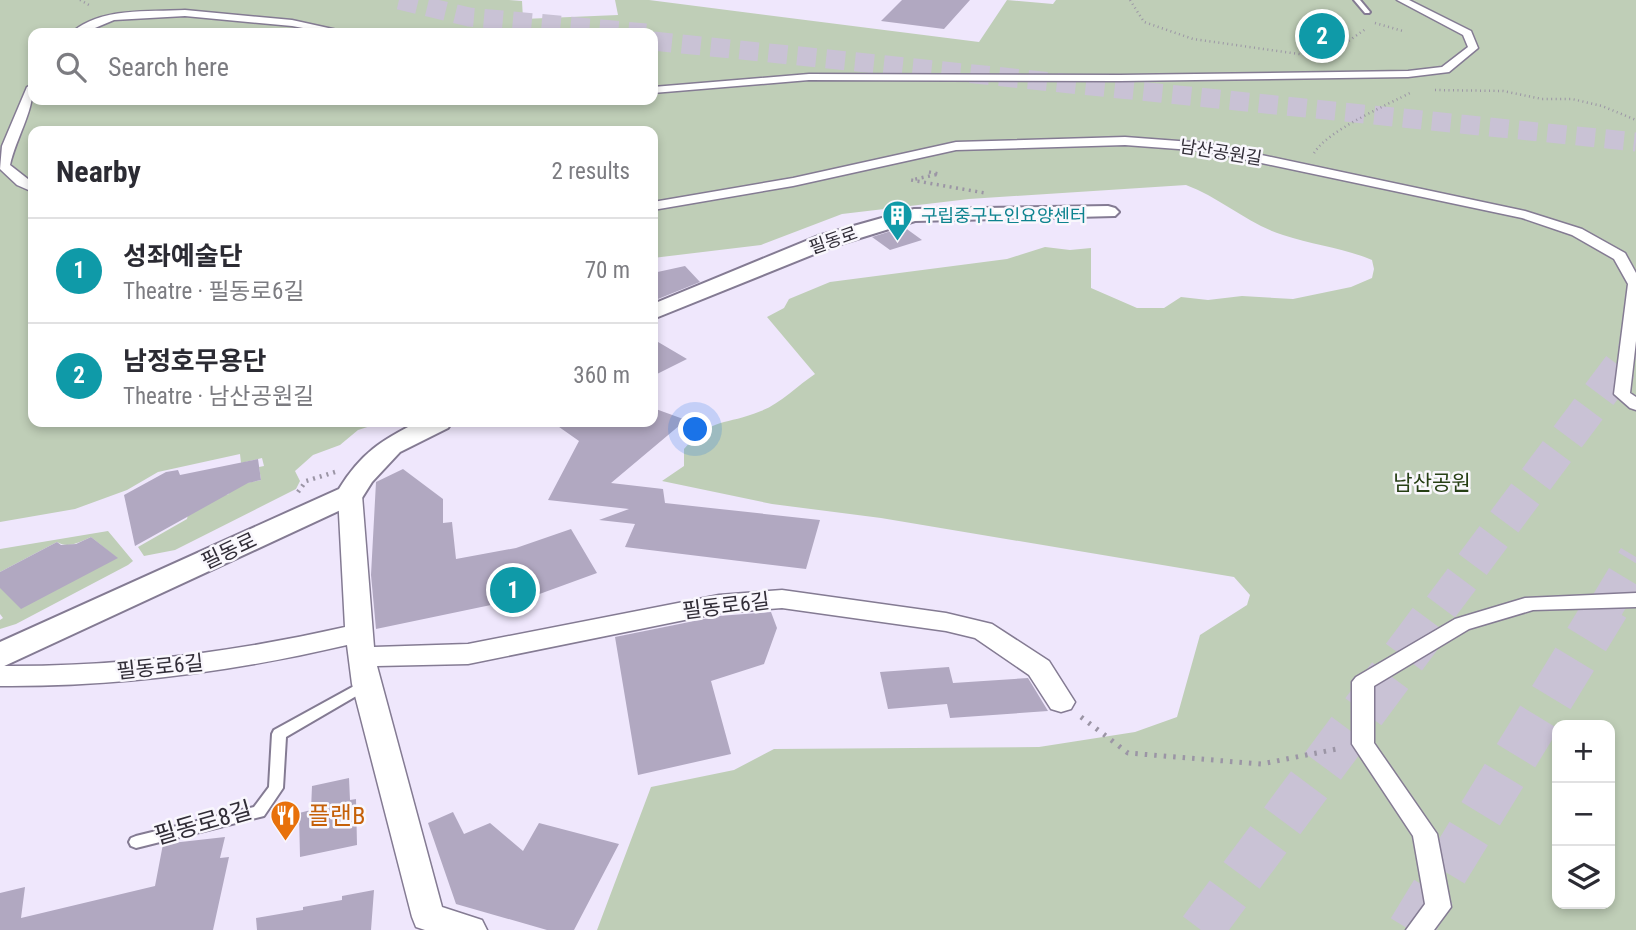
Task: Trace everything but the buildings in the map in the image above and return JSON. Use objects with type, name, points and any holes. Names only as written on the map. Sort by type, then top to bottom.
[{"type":"street","points":[[658,90],[809,77],[1408,75],[1445,70],[1473,48],[1467,33],[1402,0]]},
{"type":"street","points":[[84,28],[113,17],[186,13],[319,28]]},
{"type":"street","points":[[28,99],[8,146],[4,166],[28,186]]},
{"type":"street","name":"남산공원길","points":[[658,205],[793,182],[956,146],[1125,141],[1205,146],[1525,215],[1577,232],[1620,256],[1635,284],[1622,394],[1636,405]]},
{"type":"street","name":"필동로","points":[[658,310],[826,241],[914,215],[1108,212]]},
{"type":"street","name":"필동로","points":[[0,656],[350,495],[360,478],[390,446],[429,427]]},
{"type":"street","points":[[350,495],[362,658],[419,923],[470,930]]},
{"type":"street","name":"필동로6길","points":[[0,676],[52,677],[182,666],[259,656],[362,658],[468,654],[719,604],[782,599],[946,622],[984,631],[1039,668],[1061,702]]},
{"type":"street","points":[[1419,930],[1438,907],[1425,834],[1363,744],[1363,682],[1462,624],[1532,604],[1636,600]]},
{"type":"lane","points":[[1357,0],[1367,12]]},
{"type":"lane","name":"필동로8길","points":[[136,842],[259,812],[276,788],[279,734],[362,658]]},
{"type":"path","points":[[1130,0],[1144,22],[1192,39],[1324,58],[1375,23],[1403,31]]},
{"type":"path","points":[[1320,76],[1324,58]]},
{"type":"path","points":[[1408,75],[1416,90]]},
{"type":"path","points":[[1306,167],[1319,145],[1366,115],[1416,90],[1503,91],[1542,99],[1572,99],[1602,106],[1636,120]]},
{"type":"path","points":[[920,170],[939,174],[911,180],[974,189],[1001,198],[1023,213]]},
{"type":"path","points":[[1061,702],[1128,753],[1261,764],[1363,744]]},
{"type":"green space","name":"남산공원","points":[[0,0],[509,0],[522,1],[523,19],[618,15],[615,0],[649,0],[979,42],[1007,0],[1053,4],[1056,0],[1636,0],[1636,930],[597,930],[651,787],[734,770],[774,749],[1039,747],[1135,732],[1177,717],[1200,635],[1247,605],[1250,595],[1234,577],[881,518],[772,504],[662,481],[684,466],[684,449],[703,431],[768,408],[815,374],[767,317],[784,308],[789,299],[830,282],[1007,259],[1045,247],[1070,250],[1091,248],[1091,288],[1137,308],[1164,308],[1181,297],[1208,300],[1242,296],[1293,299],[1351,287],[1372,278],[1372,260],[1270,230],[1186,185],[969,199],[842,214],[761,245],[658,257],[658,126],[28,126],[28,427],[367,427],[358,430],[340,445],[313,455],[295,471],[300,481],[296,489],[175,550],[144,556],[138,547],[187,519],[192,498],[201,501],[229,494],[228,487],[261,480],[259,467],[264,466],[262,458],[241,463],[240,454],[158,472],[127,490],[75,509],[0,522]]},
{"type":"green space","points":[[108,531],[133,561],[16,624],[0,629],[0,620],[3,618],[0,614],[0,588],[117,558],[91,537],[70,545],[57,542],[0,572],[0,549]]},
{"type":"tunnel","points":[[399,0],[469,17],[591,28]]},
{"type":"tunnel","points":[[658,42],[1636,142]]},
{"type":"tunnel","points":[[1629,354],[1636,345]]},
{"type":"tunnel","points":[[1441,607],[1631,352]]},
{"type":"tunnel","points":[[1606,607],[1636,557]]},
{"type":"tunnel","points":[[1201,930],[1442,606]]},
{"type":"tunnel","points":[[1410,930],[1607,606]]},
{"type":"place","name":"남정호무용단","points":[[1322,36]]},
{"type":"place","name":"구립중구노인요양센터","points":[[898,242]]},
{"type":"place","name":"성좌예술단","points":[[513,590]]},
{"type":"place","name":"플랜B","points":[[285,843]]}]
